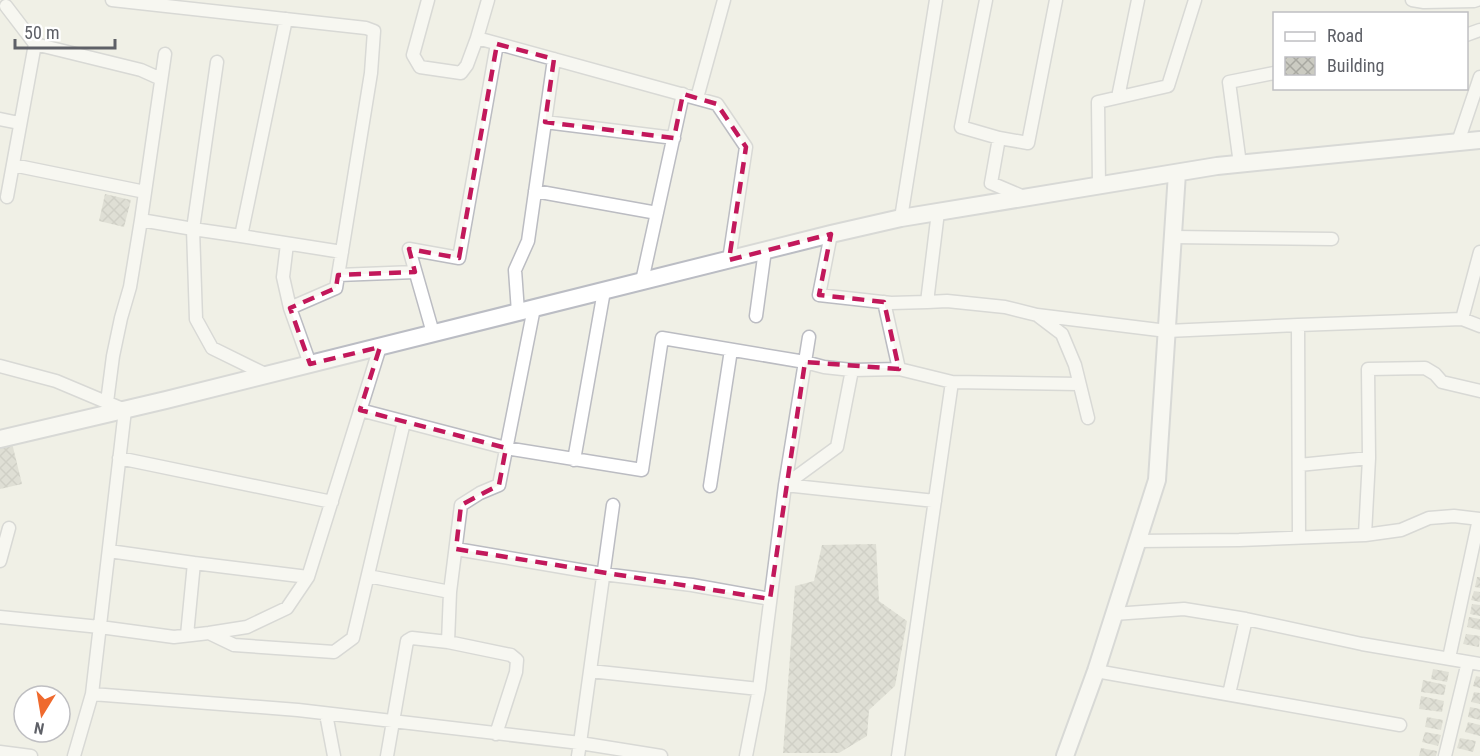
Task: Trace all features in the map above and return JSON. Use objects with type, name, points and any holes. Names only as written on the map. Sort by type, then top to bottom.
[{"type":"street","points":[[112,0],[366,28],[374,31],[371,73],[336,288],[290,308]]},
{"type":"street","points":[[428,0],[413,56],[420,67],[461,73],[467,65],[477,38],[488,0]]},
{"type":"street","points":[[697,98],[723,0]]},
{"type":"street","points":[[902,218],[936,0]]},
{"type":"street","points":[[986,0],[961,127],[999,138],[1028,143],[1056,0]]},
{"type":"street","points":[[1118,97],[1138,0]]},
{"type":"street","points":[[1099,186],[1098,102],[1167,86],[1195,0]]},
{"type":"street","points":[[1412,0],[1425,2],[1477,0]]},
{"type":"street","points":[[5,6],[35,44],[141,70],[161,79]]},
{"type":"street","points":[[241,236],[286,19]]},
{"type":"street","points":[[477,38],[717,104],[746,147],[729,260]]},
{"type":"street","points":[[7,197],[35,44]]},
{"type":"street","points":[[433,333],[410,249],[459,258],[497,44]]},
{"type":"street","points":[[107,402],[113,356],[130,287],[165,54]]},
{"type":"street","points":[[448,642],[450,592],[461,505],[499,485],[506,448],[526,310],[515,270],[528,240],[554,59]]},
{"type":"street","points":[[217,62],[193,229],[196,319],[212,348],[267,375]]},
{"type":"street","points":[[1240,164],[1229,82],[1273,73]]},
{"type":"street","points":[[1458,142],[1480,77]]},
{"type":"street","points":[[642,281],[683,94]]},
{"type":"street","points":[[0,119],[19,123]]},
{"type":"street","points":[[545,122],[674,138]]},
{"type":"street","points":[[999,138],[991,183],[1025,198]]},
{"type":"street","points":[[0,439],[902,218],[1217,166],[1480,140]]},
{"type":"street","points":[[13,165],[145,192]]},
{"type":"street","points":[[1065,756],[1096,670],[1157,480],[1177,172]]},
{"type":"street","points":[[535,191],[657,213]]},
{"type":"street","points":[[927,302],[938,212]]},
{"type":"street","points":[[141,220],[342,252]]},
{"type":"street","points":[[831,234],[819,295],[884,302],[947,301],[1005,307],[1037,315],[1167,331],[1462,319],[1480,326]]},
{"type":"street","points":[[1173,237],[1332,239]]},
{"type":"street","points":[[287,244],[283,278],[290,308],[310,364]]},
{"type":"street","points":[[756,316],[765,250]]},
{"type":"street","points":[[1462,319],[1480,252]]},
{"type":"street","points":[[338,275],[415,272]]},
{"type":"street","points":[[574,460],[604,291]]},
{"type":"street","points":[[884,302],[899,369]]},
{"type":"street","points":[[1037,315],[1062,334],[1075,365],[1088,418]]},
{"type":"street","points":[[1298,325],[1299,537]]},
{"type":"street","points":[[746,756],[759,689],[785,485],[809,337]]},
{"type":"street","points":[[360,410],[506,448],[642,470],[662,338],[824,367],[852,370],[899,369],[952,382],[1079,384]]},
{"type":"street","points":[[0,617],[174,637],[247,627],[287,608],[308,577],[380,346]]},
{"type":"street","points":[[710,486],[731,350]]},
{"type":"street","points":[[0,366],[56,381],[125,410]]},
{"type":"street","points":[[1365,535],[1369,458],[1368,369],[1425,368],[1436,374],[1442,382],[1480,391]]},
{"type":"street","points":[[785,485],[837,447],[852,370]]},
{"type":"street","points":[[898,756],[952,382]]},
{"type":"street","points":[[74,756],[92,694],[125,410]]},
{"type":"street","points":[[209,633],[234,645],[333,652],[353,638],[404,422]]},
{"type":"street","points":[[119,458],[332,502]]},
{"type":"street","points":[[1299,465],[1369,458]]},
{"type":"street","points":[[785,485],[935,501]]},
{"type":"street","points":[[578,756],[613,505]]},
{"type":"street","points":[[1137,541],[1365,535],[1401,530],[1429,518],[1454,516],[1479,519],[1449,658]]},
{"type":"street","points":[[0,561],[9,528]]},
{"type":"street","points":[[456,549],[770,599]]},
{"type":"street","points":[[109,551],[308,577]]},
{"type":"street","points":[[188,635],[195,563]]},
{"type":"street","points":[[368,576],[450,592]]},
{"type":"street","points":[[1114,614],[1184,609],[1246,619],[1362,644],[1474,663],[1445,756]]},
{"type":"street","points":[[1229,694],[1246,619]]},
{"type":"street","points":[[387,756],[406,641],[412,638],[448,642],[511,655],[517,660],[516,672],[496,734]]},
{"type":"street","points":[[1096,670],[1400,725]]},
{"type":"street","points":[[590,671],[759,689]]},
{"type":"street","points":[[92,694],[393,721],[580,743],[661,756]]},
{"type":"street","points":[[326,714],[334,756]]},
{"type":"street","points":[[0,752],[31,756]]},
{"type":"highlighted area","points":[[497,44],[554,59],[545,122],[674,138],[683,94],[717,104],[746,147],[729,260],[831,234],[819,295],[884,302],[899,369],[805,362],[770,599],[456,549],[461,505],[499,485],[506,448],[360,410],[380,347],[310,364],[290,308],[336,288],[338,275],[415,272],[409,249],[459,258]]},
{"type":"building","points":[[105,194],[131,200],[124,227],[99,221]]},
{"type":"building","points":[[12,443],[22,484],[0,489],[0,446]]},
{"type":"building","points":[[876,544],[879,601],[907,621],[895,686],[869,710],[867,736],[839,753],[783,753],[795,586],[814,581],[822,545]]},
{"type":"building","points":[[1477,577],[1480,577],[1480,588],[1475,587]]},
{"type":"building","points":[[1474,591],[1480,592],[1480,602],[1471,600]]},
{"type":"building","points":[[1472,604],[1480,605],[1480,616],[1470,614]]},
{"type":"building","points":[[1469,617],[1480,619],[1480,630],[1467,627]]},
{"type":"building","points":[[1466,634],[1480,636],[1479,647],[1463,644]]},
{"type":"building","points":[[1433,669],[1449,672],[1447,682],[1431,679]]},
{"type":"building","points":[[1476,676],[1480,677],[1480,688],[1473,686]]},
{"type":"building","points":[[1423,680],[1446,685],[1444,695],[1421,692]]},
{"type":"building","points":[[1474,692],[1480,693],[1480,704],[1471,702]]},
{"type":"building","points":[[1421,696],[1444,701],[1442,712],[1419,709]]},
{"type":"building","points":[[1470,707],[1480,709],[1480,720],[1468,717]]},
{"type":"building","points":[[1427,717],[1443,720],[1441,730],[1425,727]]},
{"type":"building","points":[[1468,722],[1480,725],[1480,736],[1465,732]]},
{"type":"building","points":[[1425,732],[1441,735],[1438,746],[1422,742]]},
{"type":"building","points":[[1460,738],[1476,741],[1473,752],[1457,748]]},
{"type":"building","points":[[1421,748],[1437,751],[1436,756],[1419,756]]}]
